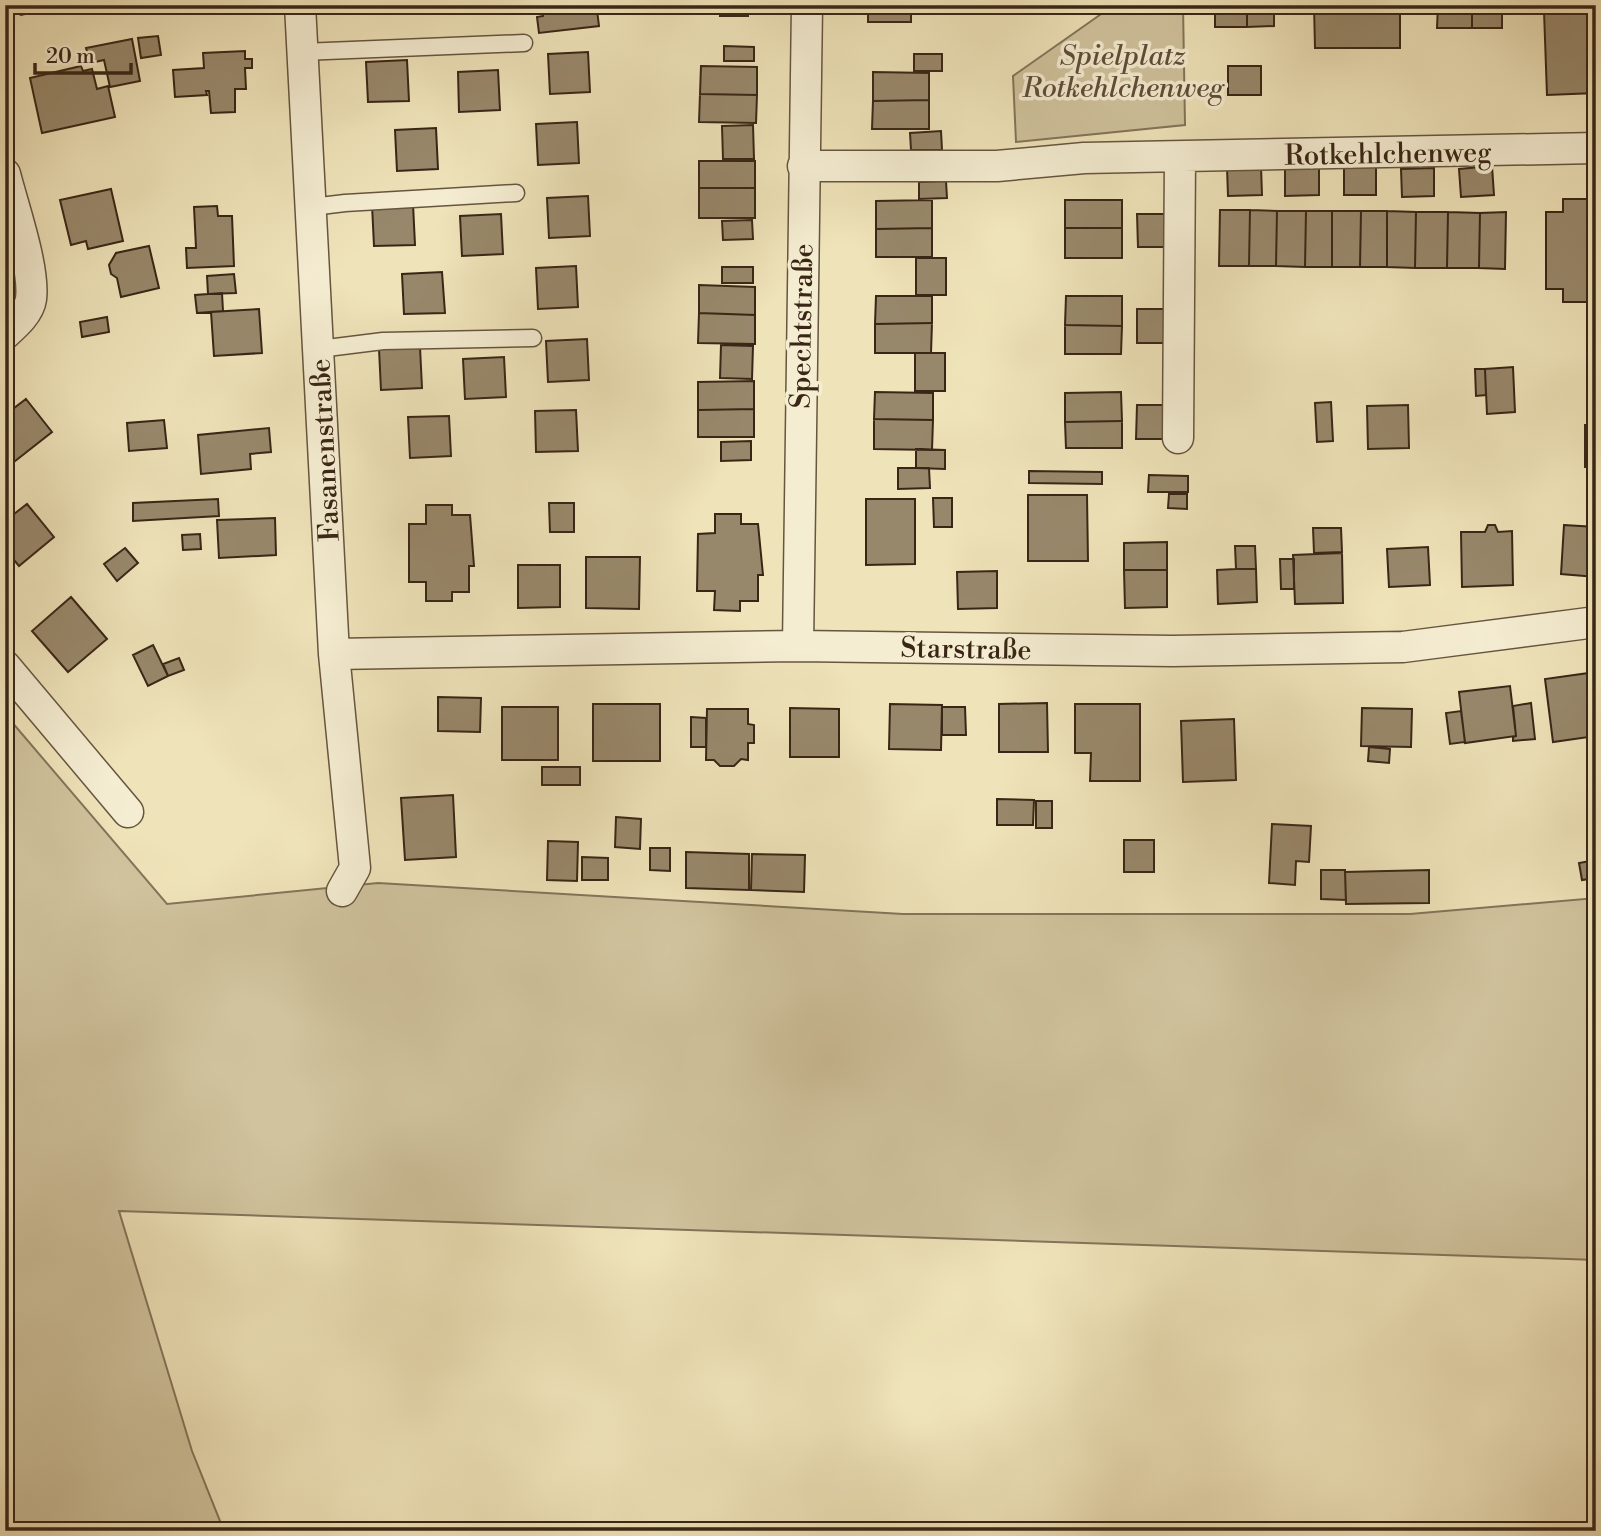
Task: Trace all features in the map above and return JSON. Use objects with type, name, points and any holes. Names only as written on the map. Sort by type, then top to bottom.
[{"type":"street","name":"Fasanenstraße","points":[[300,5],[334,654],[355,868],[342,891]]},
{"type":"street","name":"Spechtstraße","points":[[798,646],[807,5]]},
{"type":"street","name":"Rotkehlchenweg","points":[[803,166],[996,166],[1084,158],[1596,148]]},
{"type":"street","points":[[1178,439],[1180,158]]},
{"type":"street","points":[[5,174],[29,275],[31,301],[19,321],[5,334]]},
{"type":"street","name":"Starstraße","points":[[334,654],[798,646],[1173,652],[1403,647],[1596,622]]},
{"type":"street","points":[[5,666],[128,812]]},
{"type":"lane","points":[[302,52],[524,43]]},
{"type":"lane","points":[[312,207],[516,193]]},
{"type":"lane","points":[[319,349],[383,341],[533,338]]},
{"type":"green space","name":"Spielplatz Rotkehlchenweg","points":[[1114,5],[1183,5],[1185,125],[1016,142],[1013,76]]},
{"type":"green space","points":[[5,714],[167,904],[378,883],[903,914],[1410,914],[1596,898],[1596,1260],[119,1211],[192,1451],[224,1531],[5,1531]]},
{"type":"building","points":[[13,5],[42,5],[39,11],[21,15],[14,11]]},
{"type":"building","points":[[487,5],[527,5],[527,8],[487,11]]},
{"type":"building","points":[[542,5],[578,5],[579,13],[597,10],[599,26],[539,33],[537,17],[543,16]]},
{"type":"building","points":[[721,5],[748,5],[748,16],[720,16]]},
{"type":"building","points":[[868,5],[936,5],[936,9],[911,9],[911,22],[868,22]]},
{"type":"building","points":[[1215,5],[1247,5],[1247,27],[1215,27]]},
{"type":"building","points":[[1247,5],[1274,5],[1274,26],[1247,27]]},
{"type":"building","points":[[1314,5],[1400,5],[1400,48],[1315,48]]},
{"type":"building","points":[[1438,5],[1472,5],[1472,28],[1437,28]]},
{"type":"building","points":[[1472,5],[1502,5],[1502,28],[1472,28]]},
{"type":"building","points":[[1596,9],[1596,93],[1547,95],[1544,11]]},
{"type":"building","points":[[158,36],[161,55],[141,58],[138,38]]},
{"type":"building","points":[[132,39],[140,81],[110,87],[104,60],[90,63],[86,48]]},
{"type":"building","points":[[724,46],[754,47],[754,61],[724,61]]},
{"type":"building","points":[[245,51],[245,59],[252,59],[252,68],[245,68],[246,89],[235,89],[235,112],[211,113],[209,91],[206,91],[207,95],[175,97],[173,70],[204,68],[203,53]]},
{"type":"building","points":[[588,52],[590,92],[550,94],[548,54]]},
{"type":"building","points":[[914,54],[942,54],[942,71],[914,71]]},
{"type":"building","points":[[407,60],[409,101],[368,102],[366,62]]},
{"type":"building","points":[[81,66],[83,71],[92,69],[97,89],[108,86],[115,117],[42,133],[30,78]]},
{"type":"building","points":[[701,66],[757,67],[757,95],[700,94]]},
{"type":"building","points":[[1228,66],[1261,66],[1261,95],[1228,95]]},
{"type":"building","points":[[498,70],[500,110],[459,112],[458,72]]},
{"type":"building","points":[[873,72],[929,73],[929,100],[873,101]]},
{"type":"building","points":[[700,94],[757,95],[756,123],[699,122]]},
{"type":"building","points":[[929,100],[929,129],[872,129],[873,101]]},
{"type":"building","points":[[577,122],[579,163],[538,165],[536,124]]},
{"type":"building","points":[[753,125],[754,159],[723,159],[722,126]]},
{"type":"building","points":[[436,128],[438,169],[397,171],[395,130]]},
{"type":"building","points":[[941,131],[942,150],[911,150],[910,133]]},
{"type":"building","points":[[699,161],[755,161],[755,188],[699,188]]},
{"type":"building","points":[[1319,165],[1319,195],[1285,196],[1285,166]]},
{"type":"building","points":[[1261,166],[1262,195],[1228,196],[1227,167]]},
{"type":"building","points":[[1492,166],[1494,195],[1461,197],[1459,169]]},
{"type":"building","points":[[1344,167],[1376,167],[1376,195],[1344,195]]},
{"type":"building","points":[[1434,168],[1434,196],[1402,197],[1401,169]]},
{"type":"building","points":[[946,181],[947,198],[919,199],[919,182]]},
{"type":"building","points":[[699,188],[755,188],[755,218],[699,218]]},
{"type":"building","points":[[111,189],[123,241],[88,249],[86,241],[71,245],[60,200]]},
{"type":"building","points":[[588,196],[590,236],[549,238],[547,198]]},
{"type":"building","points":[[1563,199],[1589,199],[1589,212],[1596,212],[1596,289],[1589,289],[1589,302],[1563,302],[1563,289],[1546,289],[1546,212],[1563,212]]},
{"type":"building","points":[[932,200],[932,228],[876,229],[876,201]]},
{"type":"building","points":[[1065,200],[1122,200],[1122,228],[1065,228]]},
{"type":"building","points":[[413,204],[415,245],[374,246],[372,205]]},
{"type":"building","points":[[217,206],[218,216],[232,216],[234,266],[187,268],[186,248],[196,248],[194,207]]},
{"type":"building","points":[[1220,210],[1250,210],[1249,266],[1219,266]]},
{"type":"building","points":[[1250,210],[1277,211],[1276,266],[1249,266]]},
{"type":"building","points":[[1277,211],[1306,211],[1305,267],[1276,266]]},
{"type":"building","points":[[1306,211],[1332,211],[1332,267],[1305,267]]},
{"type":"building","points":[[1332,211],[1361,211],[1360,267],[1332,267]]},
{"type":"building","points":[[1361,211],[1387,211],[1387,267],[1360,267]]},
{"type":"building","points":[[1387,211],[1416,212],[1415,268],[1387,267]]},
{"type":"building","points":[[1416,212],[1448,212],[1447,268],[1415,268]]},
{"type":"building","points":[[1448,212],[1480,213],[1479,268],[1447,268]]},
{"type":"building","points":[[1506,212],[1505,269],[1479,268],[1480,213]]},
{"type":"building","points":[[501,214],[503,254],[462,256],[460,216]]},
{"type":"building","points":[[1137,214],[1168,214],[1167,247],[1138,247]]},
{"type":"building","points":[[752,220],[753,239],[723,240],[722,221]]},
{"type":"building","points":[[932,228],[932,257],[876,257],[876,229]]},
{"type":"building","points":[[1065,228],[1122,228],[1122,258],[1065,258]]},
{"type":"building","points":[[149,246],[159,288],[121,297],[117,278],[111,274],[109,265],[116,253]]},
{"type":"building","points":[[916,258],[946,258],[946,295],[916,295]]},
{"type":"building","points":[[576,266],[578,307],[538,309],[536,268]]},
{"type":"building","points":[[722,267],[753,267],[753,283],[722,283]]},
{"type":"building","points":[[442,272],[445,313],[404,314],[402,274]]},
{"type":"building","points":[[234,274],[236,293],[208,294],[207,276]]},
{"type":"building","points":[[699,285],[755,287],[755,315],[699,313]]},
{"type":"building","points":[[222,293],[223,311],[197,313],[195,295]]},
{"type":"building","points":[[876,296],[932,296],[932,323],[875,324]]},
{"type":"building","points":[[1066,296],[1122,296],[1122,326],[1065,325]]},
{"type":"building","points":[[259,309],[262,353],[214,356],[211,312]]},
{"type":"building","points":[[1137,309],[1167,309],[1167,343],[1137,343]]},
{"type":"building","points":[[699,313],[755,315],[755,344],[698,343]]},
{"type":"building","points":[[107,317],[109,332],[82,337],[80,322]]},
{"type":"building","points":[[932,323],[931,353],[875,353],[875,324]]},
{"type":"building","points":[[1065,325],[1122,326],[1121,354],[1065,354]]},
{"type":"building","points":[[587,339],[589,380],[548,382],[546,341]]},
{"type":"building","points":[[721,345],[753,346],[752,379],[720,378]]},
{"type":"building","points":[[420,347],[422,388],[381,390],[379,349]]},
{"type":"building","points":[[915,353],[945,353],[945,391],[915,391]]},
{"type":"building","points":[[504,357],[506,397],[465,399],[463,359]]},
{"type":"building","points":[[1513,367],[1515,412],[1487,414],[1485,369]]},
{"type":"building","points":[[1475,369],[1485,369],[1486,395],[1476,396]]},
{"type":"building","points":[[754,381],[754,409],[698,410],[698,382]]},
{"type":"building","points":[[875,392],[933,393],[933,420],[874,419]]},
{"type":"building","points":[[1121,392],[1122,421],[1065,422],[1065,393]]},
{"type":"building","points":[[26,399],[52,432],[5,469],[5,415]]},
{"type":"building","points":[[1331,402],[1333,441],[1317,442],[1315,403]]},
{"type":"building","points":[[1137,405],[1167,405],[1167,439],[1136,439]]},
{"type":"building","points":[[1408,405],[1409,448],[1368,449],[1367,406]]},
{"type":"building","points":[[754,409],[754,437],[698,437],[698,410]]},
{"type":"building","points":[[576,410],[578,451],[536,452],[535,411]]},
{"type":"building","points":[[449,416],[451,456],[410,458],[408,417]]},
{"type":"building","points":[[874,419],[933,420],[932,450],[874,449]]},
{"type":"building","points":[[164,420],[167,448],[129,451],[127,423]]},
{"type":"building","points":[[1122,421],[1122,448],[1066,448],[1065,422]]},
{"type":"building","points":[[1585,425],[1596,425],[1596,467],[1585,467]]},
{"type":"building","points":[[269,428],[271,452],[250,454],[251,469],[201,474],[198,435]]},
{"type":"building","points":[[751,441],[751,460],[721,461],[721,442]]},
{"type":"building","points":[[916,449],[945,450],[945,469],[916,468]]},
{"type":"building","points":[[898,468],[929,468],[930,488],[898,489]]},
{"type":"building","points":[[1029,471],[1102,472],[1102,484],[1029,483]]},
{"type":"building","points":[[1149,475],[1188,476],[1188,492],[1148,492]]},
{"type":"building","points":[[1169,494],[1187,494],[1187,509],[1168,508]]},
{"type":"building","points":[[1028,495],[1087,495],[1088,561],[1028,561]]},
{"type":"building","points":[[933,498],[952,498],[952,527],[934,527]]},
{"type":"building","points":[[218,499],[219,516],[133,521],[133,503]]},
{"type":"building","points":[[866,499],[915,499],[915,564],[866,565]]},
{"type":"building","points":[[549,503],[574,503],[574,532],[550,532]]},
{"type":"building","points":[[27,504],[54,537],[19,566],[5,549],[5,521]]},
{"type":"building","points":[[426,505],[452,505],[452,515],[470,515],[474,566],[469,566],[469,592],[452,592],[452,601],[426,601],[426,582],[409,582],[409,524],[426,524]]},
{"type":"building","points":[[715,514],[741,514],[741,524],[758,524],[763,575],[758,575],[758,601],[740,601],[740,611],[714,610],[715,591],[697,591],[698,534],[715,533]]},
{"type":"building","points":[[275,518],[276,555],[219,558],[217,520]]},
{"type":"building","points":[[1488,525],[1495,525],[1498,532],[1512,531],[1513,585],[1462,587],[1461,532],[1485,532]]},
{"type":"building","points":[[1564,525],[1596,527],[1596,577],[1561,574]]},
{"type":"building","points":[[1313,528],[1341,528],[1342,552],[1314,553]]},
{"type":"building","points":[[200,534],[201,549],[183,550],[182,535]]},
{"type":"building","points":[[1167,542],[1167,570],[1124,570],[1124,543]]},
{"type":"building","points":[[1235,546],[1255,546],[1256,569],[1236,569]]},
{"type":"building","points":[[1428,547],[1430,585],[1389,587],[1387,549]]},
{"type":"building","points":[[125,548],[138,563],[117,581],[104,564]]},
{"type":"building","points":[[1342,553],[1343,603],[1295,604],[1293,555]]},
{"type":"building","points":[[586,557],[640,557],[639,609],[586,608]]},
{"type":"building","points":[[1280,559],[1294,559],[1294,589],[1281,589]]},
{"type":"building","points":[[518,565],[560,565],[560,607],[518,608]]},
{"type":"building","points":[[1256,569],[1257,602],[1218,604],[1217,570]]},
{"type":"building","points":[[1124,570],[1167,570],[1167,607],[1125,608]]},
{"type":"building","points":[[997,571],[997,608],[958,609],[957,572]]},
{"type":"building","points":[[71,597],[107,639],[68,672],[32,631]]},
{"type":"building","points":[[153,645],[168,676],[148,686],[133,655]]},
{"type":"building","points":[[179,658],[184,670],[168,676],[163,664]]},
{"type":"building","points":[[1596,672],[1596,736],[1553,742],[1545,679]]},
{"type":"building","points":[[1510,686],[1516,736],[1465,743],[1459,692]]},
{"type":"building","points":[[438,697],[481,698],[480,732],[438,731]]},
{"type":"building","points":[[1047,703],[1048,752],[999,752],[999,704]]},
{"type":"building","points":[[1531,703],[1535,739],[1513,741],[1516,736],[1513,706]]},
{"type":"building","points":[[593,704],[660,704],[660,761],[593,761]]},
{"type":"building","points":[[890,704],[942,705],[941,750],[889,749]]},
{"type":"building","points":[[1075,704],[1140,704],[1140,781],[1090,781],[1091,753],[1075,753]]},
{"type":"building","points":[[502,707],[558,707],[558,760],[502,760]]},
{"type":"building","points":[[942,707],[965,707],[966,735],[942,735]]},
{"type":"building","points":[[790,708],[839,709],[839,757],[790,757]]},
{"type":"building","points":[[1362,708],[1412,709],[1411,747],[1361,746]]},
{"type":"building","points":[[707,709],[748,709],[748,724],[754,725],[754,743],[748,743],[748,760],[741,759],[734,766],[720,766],[714,760],[706,760]]},
{"type":"building","points":[[1461,711],[1465,742],[1450,744],[1446,713]]},
{"type":"building","points":[[691,717],[706,718],[706,747],[691,747]]},
{"type":"building","points":[[1234,719],[1236,780],[1183,782],[1181,721]]},
{"type":"building","points":[[1369,747],[1390,749],[1389,763],[1368,761]]},
{"type":"building","points":[[542,767],[580,767],[580,785],[542,785]]},
{"type":"building","points":[[453,795],[456,857],[405,860],[401,798]]},
{"type":"building","points":[[997,799],[1034,800],[1033,825],[997,825]]},
{"type":"building","points":[[1036,801],[1052,801],[1052,828],[1036,828]]},
{"type":"building","points":[[616,817],[641,819],[640,849],[615,847]]},
{"type":"building","points":[[1272,824],[1311,826],[1309,862],[1296,861],[1295,885],[1269,883]]},
{"type":"building","points":[[1124,840],[1154,840],[1154,872],[1124,872]]},
{"type":"building","points":[[548,841],[578,842],[577,881],[547,880]]},
{"type":"building","points":[[650,848],[670,848],[670,871],[650,870]]},
{"type":"building","points":[[686,852],[749,854],[749,890],[686,888]]},
{"type":"building","points":[[752,854],[805,855],[804,892],[751,890]]},
{"type":"building","points":[[582,857],[608,858],[608,880],[582,880]]},
{"type":"building","points":[[1596,860],[1596,878],[1582,880],[1579,863]]},
{"type":"building","points":[[1321,870],[1345,870],[1346,900],[1321,899]]},
{"type":"building","points":[[1429,870],[1429,903],[1346,904],[1345,872]]}]
